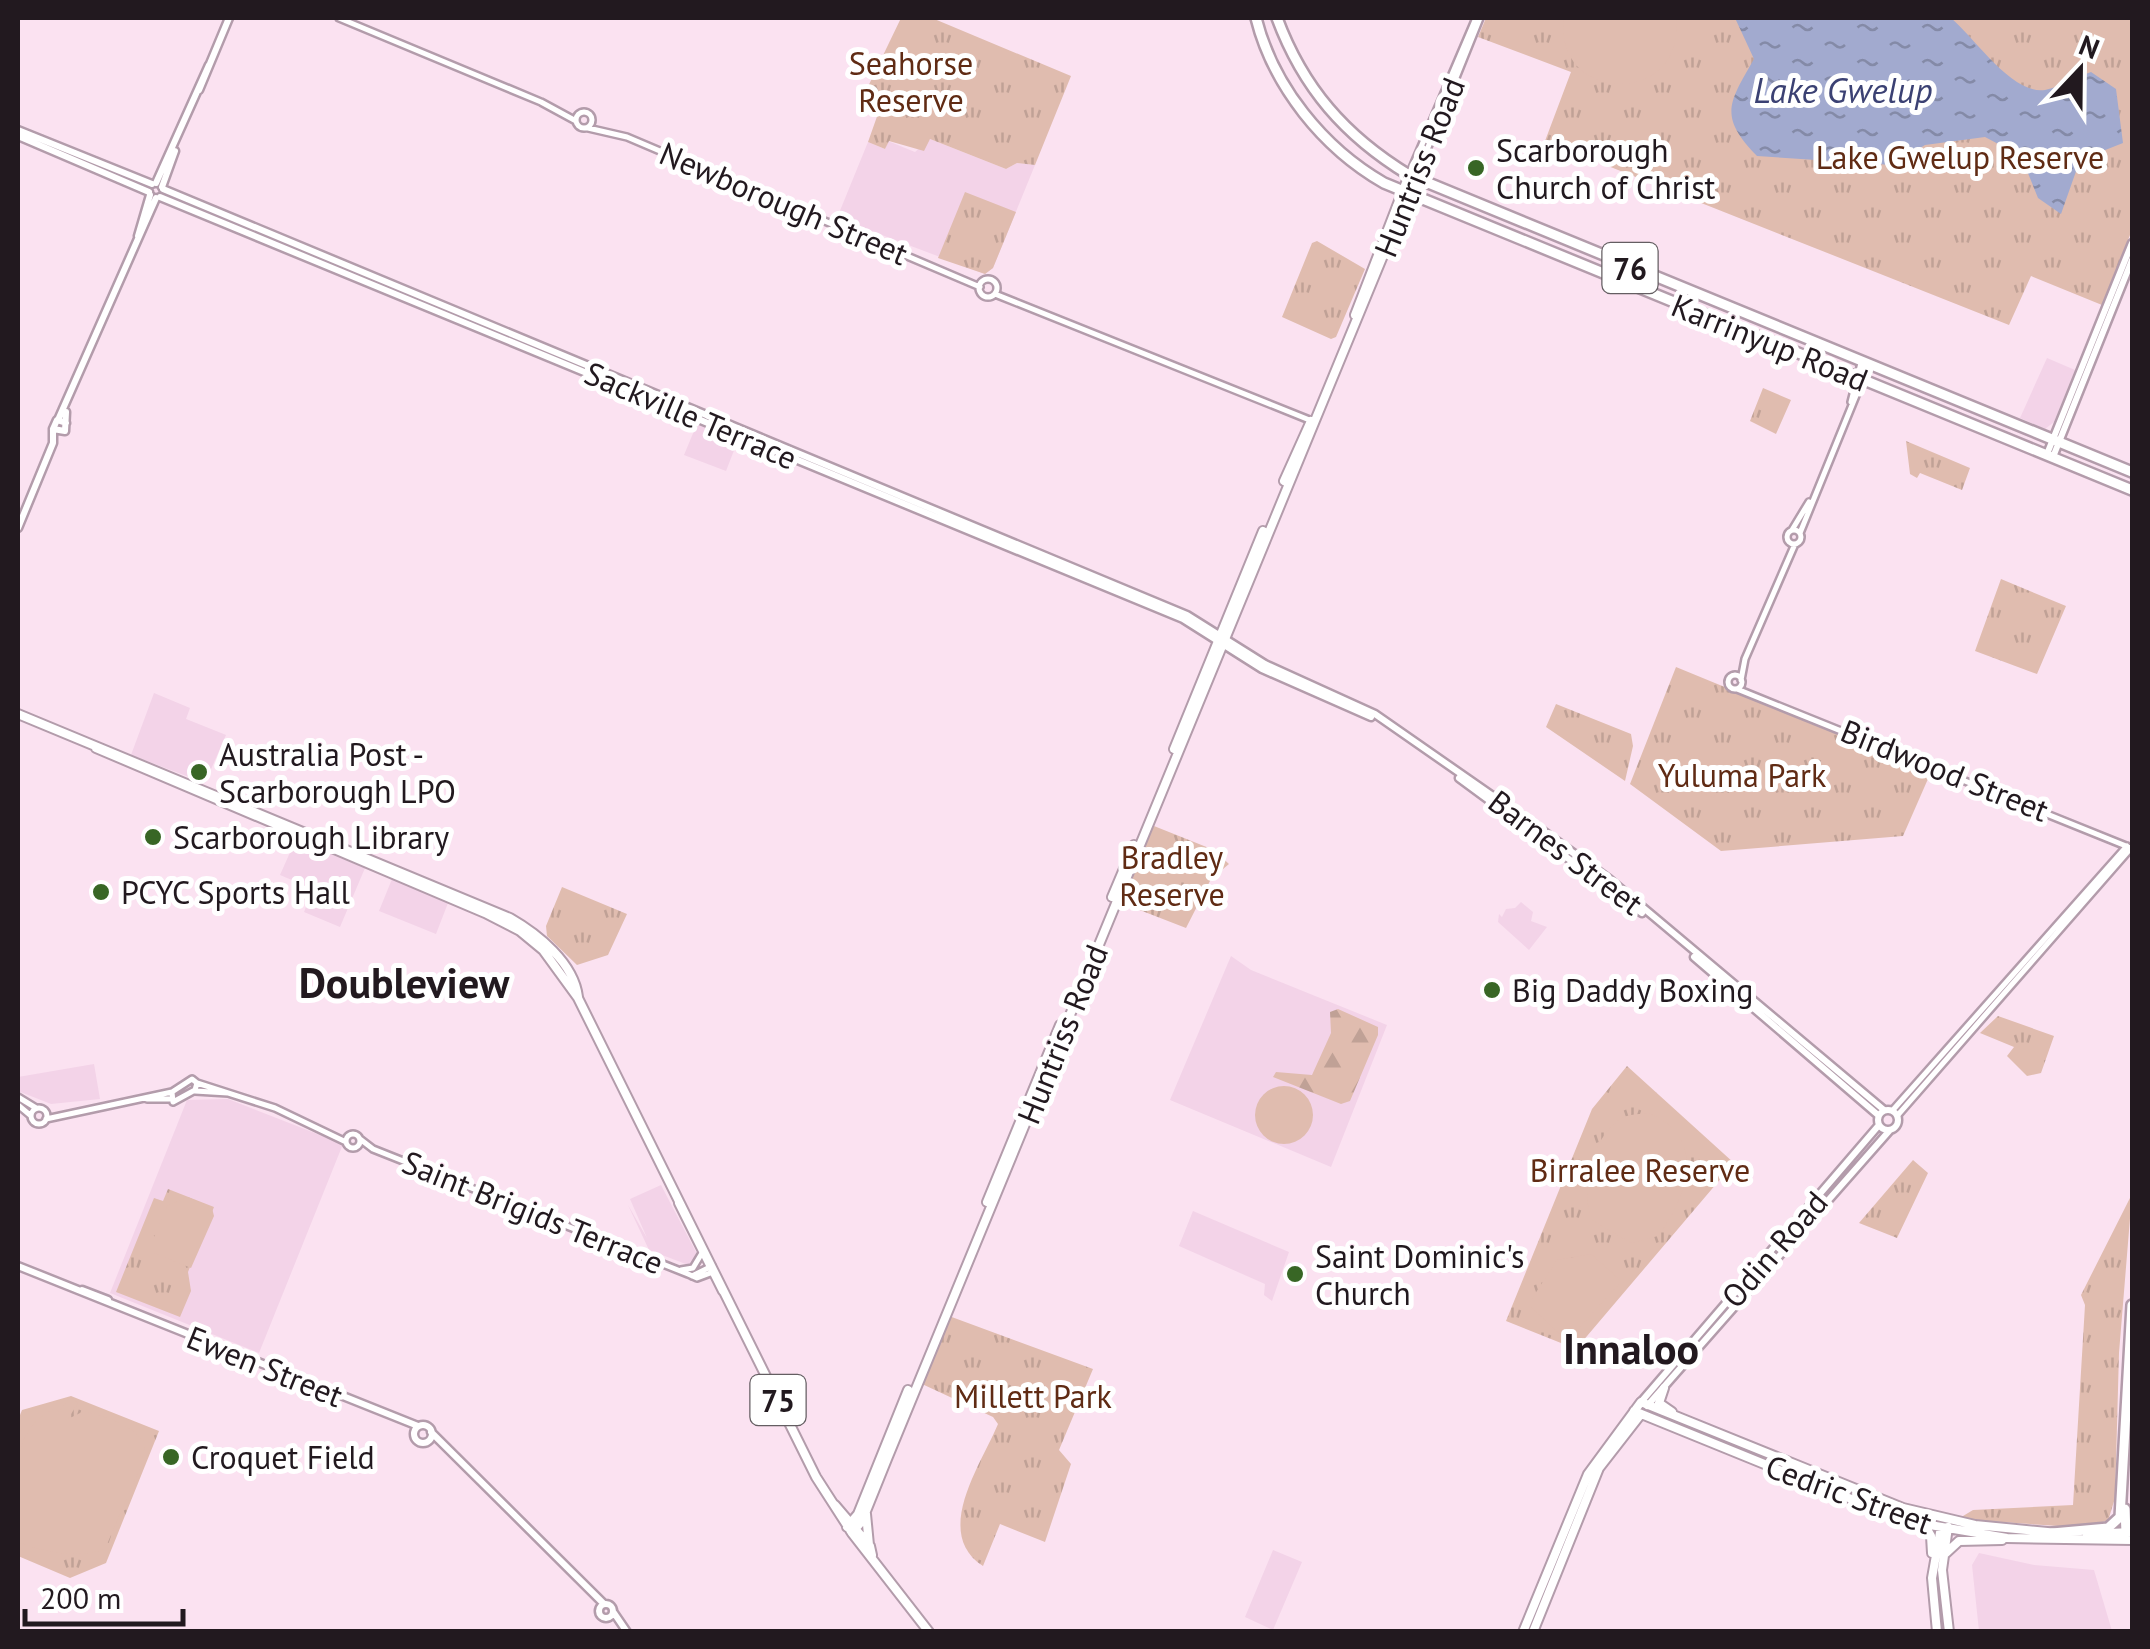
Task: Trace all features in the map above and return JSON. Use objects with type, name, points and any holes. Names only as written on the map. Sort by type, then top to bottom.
[{"type":"highway","name":"Karrinyup Road","points":[[1256,18],[1274,68],[1300,108],[1358,166],[1405,193],[2132,490]]},
{"type":"highway","name":"Karrinyup Road","points":[[1278,18],[1301,71],[1327,109],[1352,136],[1412,176],[2132,472]]},
{"type":"highway","points":[[1550,252],[1556,238]]},
{"type":"highway","points":[[2052,1533],[2108,1528],[2120,1516],[2132,1304]]},
{"type":"highway","points":[[2128,1363],[2132,1412]]},
{"type":"highway","points":[[2122,1492],[2130,1535]]},
{"type":"main road","points":[[18,528],[53,442],[62,432],[66,410],[202,73],[229,18]]},
{"type":"main road","name":"Sackville Terrace","points":[[18,133],[1222,638]]},
{"type":"main road","name":"Huntriss Road","points":[[852,1528],[1412,176]]},
{"type":"main road","points":[[2050,456],[2132,243]]},
{"type":"main road","points":[[2056,441],[2132,260]]},
{"type":"main road","points":[[53,442],[53,429],[62,421]]},
{"type":"main road","points":[[53,429],[62,432]]},
{"type":"main road","name":"Huntriss Road","points":[[852,1528],[866,1510],[1218,658],[1222,638]]},
{"type":"main road","name":"Barnes Street","points":[[1222,638],[1246,660],[1372,717],[1594,874],[1888,1113]]},
{"type":"main road","name":"Barnes Street","points":[[1222,638],[1265,664],[1375,714],[1542,831],[1609,879],[1888,1113]]},
{"type":"main road","points":[[1218,658],[1246,660]]},
{"type":"main road","name":"75","points":[[18,714],[508,924],[543,950],[578,998],[835,1505],[929,1632]]},
{"type":"main road","points":[[1888,1113],[1879,1125],[1890,1130]]},
{"type":"main road","name":"Odin Road","points":[[1644,1404],[1664,1388],[1897,1124],[1888,1113]]},
{"type":"main road","name":"Odin Road","points":[[1532,1632],[1599,1468],[1644,1404],[1879,1125]]},
{"type":"main road","name":"75","points":[[679,1202],[702,1254],[713,1269]]},
{"type":"main road","name":"Ewen Street","points":[[18,1266],[406,1424],[416,1430],[420,1442],[430,1436]]},
{"type":"main road","points":[[1664,1388],[1659,1403],[1694,1424]]},
{"type":"main road","name":"Cedric Street","points":[[1644,1404],[1945,1524],[2007,1538],[2130,1535]]},
{"type":"main road","name":"Odin Road","points":[[1524,1632],[1588,1474],[1638,1413]]},
{"type":"main road","name":"Cedric Street","points":[[1638,1413],[1924,1524],[2130,1535]]},
{"type":"main road","name":"Ewen Street","points":[[416,1430],[424,1425],[430,1436],[442,1442],[593,1596],[602,1606],[601,1616],[611,1615],[627,1632]]},
{"type":"main road","points":[[866,1510],[871,1551]]},
{"type":"main road","points":[[1924,1524],[1931,1536],[1937,1632]]},
{"type":"main road","points":[[1932,1578],[1945,1524]]},
{"type":"main road","points":[[1945,1524],[1942,1561],[1949,1632]]},
{"type":"main road","points":[[1942,1561],[1956,1542],[2007,1538]]},
{"type":"main road","name":"Ewen Street","points":[[602,1606],[612,1606],[611,1615]]},
{"type":"street","name":"Newborough Street","points":[[339,18],[566,113],[581,128],[604,129]]},
{"type":"street","name":"Huntriss Road","points":[[1412,176],[1478,18]]},
{"type":"street","name":"Newborough Street","points":[[566,113],[580,113],[604,129],[963,278],[981,284],[992,280],[996,290],[1008,297],[1312,420]]},
{"type":"street","points":[[576,121],[580,113]]},
{"type":"street","points":[[588,128],[592,119]]},
{"type":"street","name":"Newborough Street","points":[[981,284],[986,296],[996,290]]},
{"type":"street","points":[[1792,542],[1800,533],[1864,364]]},
{"type":"street","points":[[1745,659],[1737,689],[1728,683],[1745,659],[1786,560],[1792,530],[1814,496]]},
{"type":"street","points":[[1792,530],[1800,533]]},
{"type":"street","name":"Birdwood Street","points":[[1734,676],[1758,694]]},
{"type":"street","name":"Birdwood Street","points":[[1737,689],[1758,694],[2129,847]]},
{"type":"street","name":"Odin Road","points":[[1888,1113],[2129,847]]},
{"type":"street","points":[[18,1101],[36,1124],[64,1113],[172,1096],[188,1080],[347,1138],[357,1148],[360,1139]]},
{"type":"street","points":[[172,1096],[180,1102],[193,1092],[197,1083]]},
{"type":"street","points":[[193,1092],[231,1093]]},
{"type":"street","points":[[18,1101],[64,1113]]},
{"type":"street","points":[[30,1115],[36,1108]]},
{"type":"street","points":[[45,1110],[46,1119]]},
{"type":"street","name":"Saint Brigids Terrace","points":[[347,1138],[360,1139],[373,1149],[692,1276],[713,1269]]},
{"type":"street","name":"Saint Brigids Terrace","points":[[357,1148],[373,1149]]},
{"type":"street","points":[[678,1270],[693,1268],[702,1254]]},
{"type":"shaded area","points":[[930,139],[1006,169],[1017,163],[1035,165],[993,268],[985,274],[837,218],[868,142],[885,149],[888,141],[915,152]]},
{"type":"shaded area","points":[[2047,358],[2075,370],[2054,422],[2045,429],[2020,418]]},
{"type":"shaded area","points":[[699,419],[740,435],[726,471],[684,455]]},
{"type":"shaded area","points":[[154,693],[190,708],[186,719],[226,735],[205,783],[131,755]]},
{"type":"shaded area","points":[[301,842],[365,868],[340,927],[304,912],[313,889],[280,875],[292,848]]},
{"type":"shaded area","points":[[392,879],[448,903],[436,934],[379,911]]},
{"type":"shaded area","points":[[1521,902],[1533,912],[1531,921],[1547,927],[1529,950],[1498,922],[1499,914],[1502,917],[1506,909]]},
{"type":"shaded area","points":[[1231,956],[1251,970],[1387,1025],[1331,1167],[1170,1100]]},
{"type":"shaded area","points":[[94,1064],[100,1099],[51,1104],[18,1091],[18,1077]]},
{"type":"shaded area","points":[[228,1099],[343,1144],[259,1353],[110,1293],[187,1100]]},
{"type":"shaded area","points":[[661,1185],[697,1254],[691,1266],[649,1250],[628,1205],[647,1238],[630,1199]]},
{"type":"shaded area","points":[[1193,1211],[1289,1252],[1272,1301],[1264,1295],[1265,1284],[1179,1246]]},
{"type":"shaded area","points":[[1273,1550],[1302,1562],[1273,1630],[1245,1617]]},
{"type":"shaded area","points":[[1979,1553],[2034,1565],[2094,1570],[2112,1631],[1979,1631],[1972,1565]]},
{"type":"green space","name":"Seahorse Reserve","points":[[901,18],[932,18],[1071,76],[1035,165],[1017,163],[1006,169],[930,139],[924,151],[889,141],[885,149],[868,142],[880,108],[862,99]]},
{"type":"green space","name":"Lake Gwelup Reserve","points":[[1486,18],[2132,18],[2132,230],[2102,305],[2031,276],[2009,325],[1545,141],[1571,72],[1478,37]]},
{"type":"green space","points":[[1564,18],[1676,18],[1674,47],[1661,68],[1642,80],[1619,84],[1597,80],[1578,67],[1566,46]]},
{"type":"green space","points":[[965,192],[1016,212],[993,268],[985,274],[938,258]]},
{"type":"green space","points":[[1317,241],[1365,269],[1336,337],[1331,339],[1282,317],[1312,243]]},
{"type":"green space","points":[[1763,388],[1791,400],[1776,434],[1750,421]]},
{"type":"green space","points":[[1906,441],[1970,468],[1962,490],[1920,473],[1917,478],[1910,474]]},
{"type":"green space","points":[[2001,579],[2066,606],[2037,674],[1975,651]]},
{"type":"green space","name":"Yuluma Park","points":[[1676,667],[1931,772],[1903,836],[1721,851],[1630,784]]},
{"type":"green space","points":[[1556,704],[1631,734],[1633,746],[1625,781],[1546,727]]},
{"type":"green space","points":[[1677,750],[1725,770],[1714,798],[1665,778]]},
{"type":"green space","name":"Bradley Reserve","points":[[1154,826],[1214,850],[1229,864],[1211,879],[1186,928],[1119,902]]},
{"type":"green space","points":[[562,887],[627,914],[608,955],[577,965],[547,936],[546,926]]},
{"type":"green space","points":[[1338,1009],[1378,1027],[1350,1101],[1341,1104],[1273,1077],[1276,1072],[1312,1075],[1331,1033],[1330,1012]]},
{"type":"green space","points":[[1998,1016],[2054,1036],[2041,1073],[2027,1076],[2007,1056],[2014,1047],[1980,1033]]},
{"type":"green space","name":"Birralee Reserve","points":[[1627,1066],[1734,1163],[1576,1349],[1506,1321],[1592,1109]]},
{"type":"green space","points":[[1284,1086],[1304,1095],[1313,1115],[1304,1135],[1284,1144],[1264,1135],[1255,1115],[1264,1095]]},
{"type":"green space","points":[[1648,1113],[1667,1123],[1679,1136],[1687,1168],[1678,1203],[1658,1236],[1631,1243],[1592,1220],[1588,1179],[1596,1149],[1613,1125],[1627,1116]]},
{"type":"green space","points":[[1913,1160],[1928,1173],[1897,1238],[1859,1223]]},
{"type":"green space","points":[[168,1189],[214,1207],[188,1272],[191,1291],[180,1317],[116,1292],[154,1198],[163,1201]]},
{"type":"green space","points":[[2132,1194],[2119,1353],[2115,1498],[2108,1521],[2073,1527],[1958,1519],[1973,1510],[2073,1505],[2085,1305],[2081,1295]]},
{"type":"green space","points":[[188,1197],[212,1208],[214,1216],[191,1268],[154,1253],[154,1237],[167,1206]]},
{"type":"green space","points":[[1591,1254],[1618,1278],[1619,1284],[1567,1341],[1531,1307],[1531,1300],[1557,1260]]},
{"type":"green space","name":"Millett Park","points":[[949,1316],[1093,1369],[1059,1450],[1071,1464],[1045,1542],[1000,1524],[983,1566],[968,1552],[961,1536],[961,1517],[972,1478],[998,1424],[993,1417],[922,1384]]},
{"type":"green space","points":[[71,1396],[159,1431],[106,1563],[70,1578],[18,1556],[18,1420],[22,1410]]},
{"type":"green space","points":[[70,1397],[78,1403],[68,1419],[84,1411],[102,1416],[125,1426],[145,1443],[142,1463],[105,1549],[84,1554],[50,1551],[18,1542],[16,1486],[20,1449],[38,1420],[54,1409],[59,1412]]},
{"type":"water","name":"Lake Gwelup","points":[[1735,18],[1951,18],[2020,84],[2032,89],[2051,89],[2091,72],[2116,89],[2123,143],[2080,160],[2061,214],[2038,198],[2021,156],[1985,137],[1925,145],[1892,165],[1757,156],[1732,119],[1738,87],[1754,59]]},
{"type":"place","name":"Scarborough Church of Christ","points":[[1476,168]]},
{"type":"place","name":"Australia Post - Scarborough LPO","points":[[199,772]]},
{"type":"place","name":"Scarborough Library","points":[[153,837]]},
{"type":"place","name":"PCYC Sports Hall","points":[[101,892]]},
{"type":"place","name":"Big Daddy Boxing","points":[[1492,990]]},
{"type":"place","name":"Saint Dominic's Church","points":[[1295,1274]]},
{"type":"place","name":"Croquet Field","points":[[171,1457]]},
{"type":"district","name":"Doubleview","points":[[404,982]]},
{"type":"district","name":"Innaloo","points":[[1631,1348]]}]
